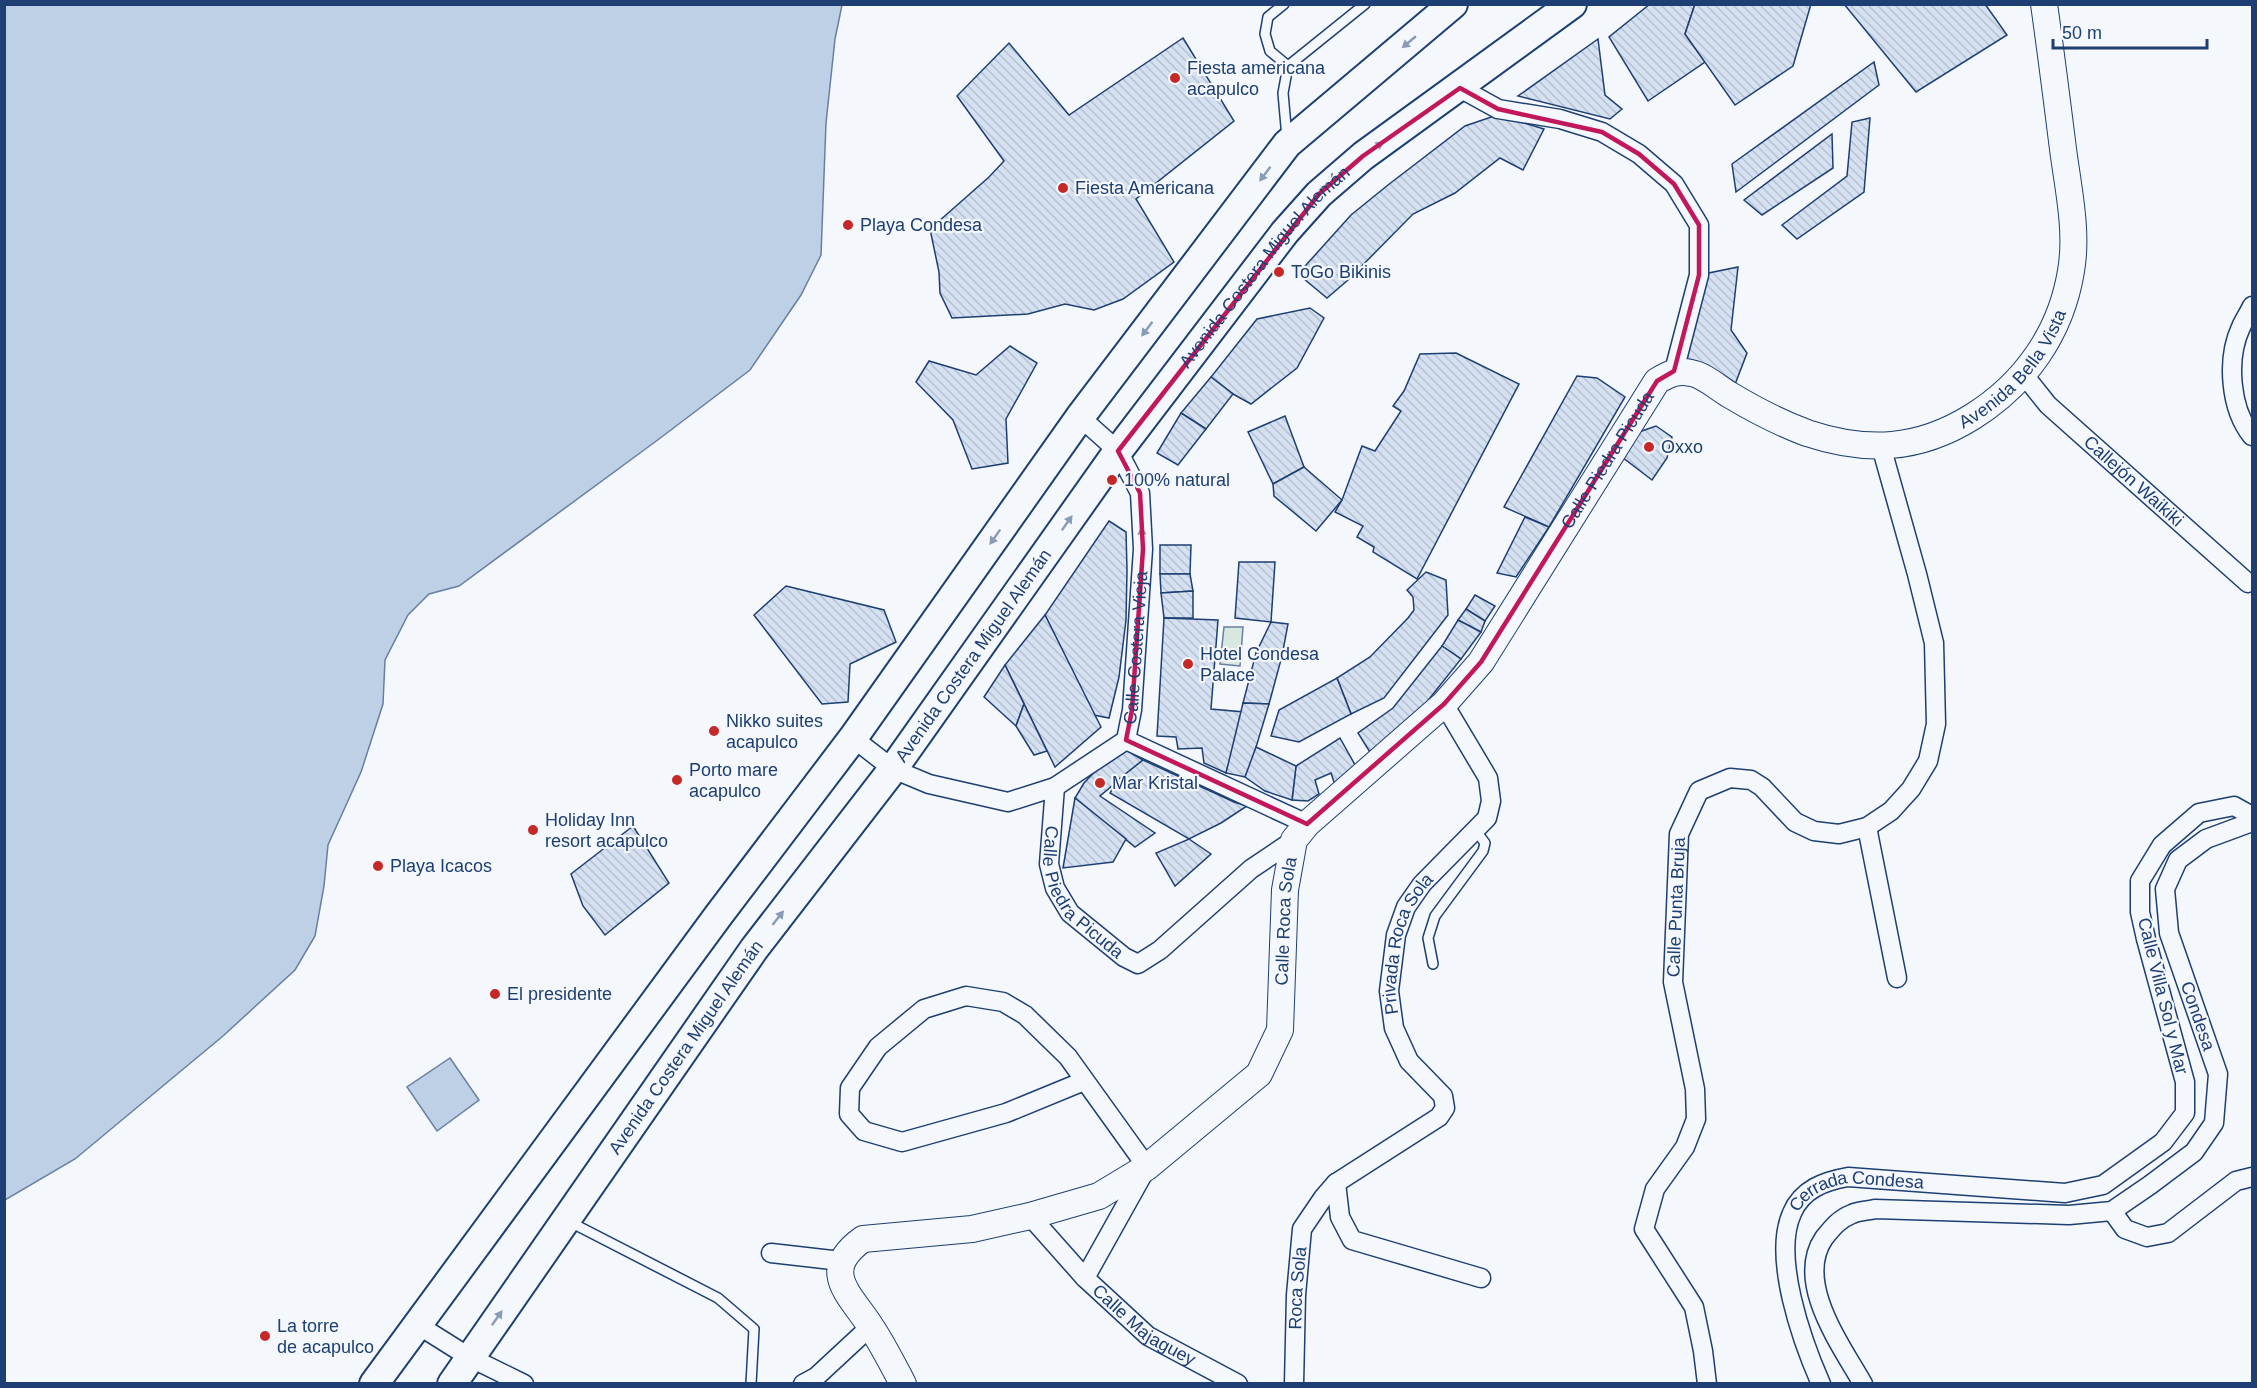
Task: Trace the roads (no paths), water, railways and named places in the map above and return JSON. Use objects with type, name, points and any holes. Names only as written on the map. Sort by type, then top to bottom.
[{"type":"main road","points":[[374,1383],[718,916],[853,738],[1080,417],[1287,144],[1453,4]]},
{"type":"main road","name":"Avenida Costera Miguel Alemán","points":[[452,1383],[754,949],[893,769],[1118,451],[1285,232],[1319,194],[1363,156],[1460,88],[1572,4]]},
{"type":"main road","name":"Avenida Bella Vista","points":[[1674,371],[1693,373],[1762,414],[1806,432],[1846,444],[1881,447],[1918,442],[1960,424],[1991,405],[2024,375],[2046,341],[2062,307],[2072,270],[2073,227],[2044,4]]},
{"type":"main road","name":"Calle Piedra Picuda","points":[[1300,832],[1444,704],[1480,662],[1657,381],[1674,371]]},
{"type":"main road","name":"Calle Roca Sola","points":[[841,1261],[849,1249],[863,1239],[972,1229],[1030,1216],[1099,1196],[1147,1167],[1259,1074],[1280,1030],[1285,890],[1300,832]]},
{"type":"main road","points":[[841,1261],[840,1276],[848,1296],[871,1326],[903,1383]]},
{"type":"street","points":[[1460,88],[1498,109],[1560,119],[1602,132],[1639,154],[1674,184],[1699,225],[1699,275],[1674,371]]},
{"type":"street","points":[[2253,306],[2240,329],[2232,367],[2234,399],[2244,426],[2253,436]]},
{"type":"street","name":"Callejón Waikiki","points":[[2024,375],[2048,405],[2248,583]]},
{"type":"street","name":"Calle Costera Vieja","points":[[853,738],[893,769],[929,784],[1008,802],[1055,787],[1126,740],[1132,710],[1143,549],[1140,493],[1118,451],[1080,417]]},
{"type":"street","name":"Calle Punta Bruja","points":[[1707,1383],[1694,1307],[1644,1229],[1655,1189],[1685,1147],[1696,1119],[1695,1089],[1673,982],[1679,834],[1699,791],[1730,778],[1750,780],[1762,787],[1795,822],[1814,831],[1839,834],[1867,827],[1891,811],[1911,789],[1928,761],[1936,724],[1934,643],[1917,573],[1881,447]]},
{"type":"street","name":"Privada Roca Sola","points":[[1323,1198],[1336,1183],[1439,1117],[1445,1108],[1443,1096],[1409,1061],[1394,1028],[1389,991],[1396,935],[1406,907],[1422,884],[1487,818],[1491,801],[1488,778],[1444,704]]},
{"type":"street","points":[[1126,740],[1300,832]]},
{"type":"street","name":"Calle Piedra Picuda","points":[[1055,787],[1049,864],[1055,888],[1070,913],[1124,957],[1138,964],[1160,950],[1251,869],[1300,832]]},
{"type":"street","name":"Calle Villa Sol y Mar","points":[[2103,1185],[2163,1142],[2185,1113],[2185,1082],[2140,912],[2140,881],[2162,845],[2199,813],[2234,806],[2253,816]]},
{"type":"street","name":"Condesa","points":[[2112,1210],[2194,1152],[2214,1123],[2218,1074],[2169,933],[2165,889],[2178,860],[2206,839],[2253,822]]},
{"type":"street","points":[[1867,827],[1897,978]]},
{"type":"street","points":[[1084,1081],[1006,1113],[902,1142],[864,1131],[849,1114],[850,1088],[878,1047],[924,1009],[966,996],[1003,1002],[1025,1015],[1068,1057],[1147,1167]]},
{"type":"street","name":"Calle Majaguey","points":[[1085,1278],[1147,1167]]},
{"type":"street","name":"Cerrada Condesa","points":[[1821,1383],[1791,1297],[1785,1240],[1792,1212],[1807,1192],[1827,1180],[1848,1177],[2065,1193],[2103,1185]]},
{"type":"street","points":[[2112,1210],[2125,1229],[2147,1237],[2168,1233],[2236,1182],[2253,1177]]},
{"type":"street","points":[[1336,1183],[1340,1217],[1352,1240],[1481,1278]]},
{"type":"street","name":"Roca Sola","points":[[1294,1383],[1296,1295],[1302,1229],[1323,1198]]},
{"type":"street","name":"Cerrada Condesa","points":[[1863,1383],[1829,1326],[1816,1286],[1814,1266],[1821,1244],[1834,1225],[1852,1214],[1875,1209],[2069,1215],[2112,1210]]},
{"type":"street","name":"Calle Majaguey","points":[[1030,1216],[1085,1278],[1148,1336],[1238,1383]]},
{"type":"street","points":[[771,1252],[841,1261]]},
{"type":"street","points":[[418,1325],[469,1357],[524,1383]]},
{"type":"street","points":[[803,1383],[816,1377],[871,1326]]},
{"type":"lane","points":[[1284,4],[1268,18],[1265,34],[1270,51],[1288,66]]},
{"type":"lane","points":[[1287,144],[1283,93],[1288,66],[1365,4]]},
{"type":"lane","points":[[1433,964],[1428,938],[1435,916],[1483,852],[1485,843],[1476,831]]},
{"type":"lane","points":[[565,1220],[718,1298],[754,1329],[751,1383]]},
{"type":"water","points":[[4,5],[842,5],[835,39],[826,123],[821,255],[801,295],[750,370],[459,586],[429,594],[408,615],[385,660],[383,704],[361,772],[328,845],[324,886],[315,936],[295,970],[223,1036],[75,1159],[5,1200]]},
{"type":"water","points":[[450,1058],[479,1100],[437,1131],[407,1087]]},
{"type":"place","name":"Fiesta americana acapulco","points":[[1175,78]]},
{"type":"place","name":"Fiesta Americana","points":[[1063,188]]},
{"type":"place","name":"Playa Condesa","points":[[848,225]]},
{"type":"place","name":"ToGo Bikinis","points":[[1279,272]]},
{"type":"place","name":"Oxxo","points":[[1649,447]]},
{"type":"place","name":"100% natural","points":[[1112,480]]},
{"type":"place","name":"Hotel Condesa Palace","points":[[1188,664]]},
{"type":"place","name":"Nikko suites acapulco","points":[[714,731]]},
{"type":"place","name":"Porto mare acapulco","points":[[677,780]]},
{"type":"place","name":"Mar Kristal","points":[[1100,783]]},
{"type":"place","name":"Holiday Inn resort acapulco","points":[[533,830]]},
{"type":"place","name":"Playa Icacos","points":[[378,866]]},
{"type":"place","name":"El presidente","points":[[495,994]]},
{"type":"place","name":"La torre de acapulco","points":[[265,1336]]}]
